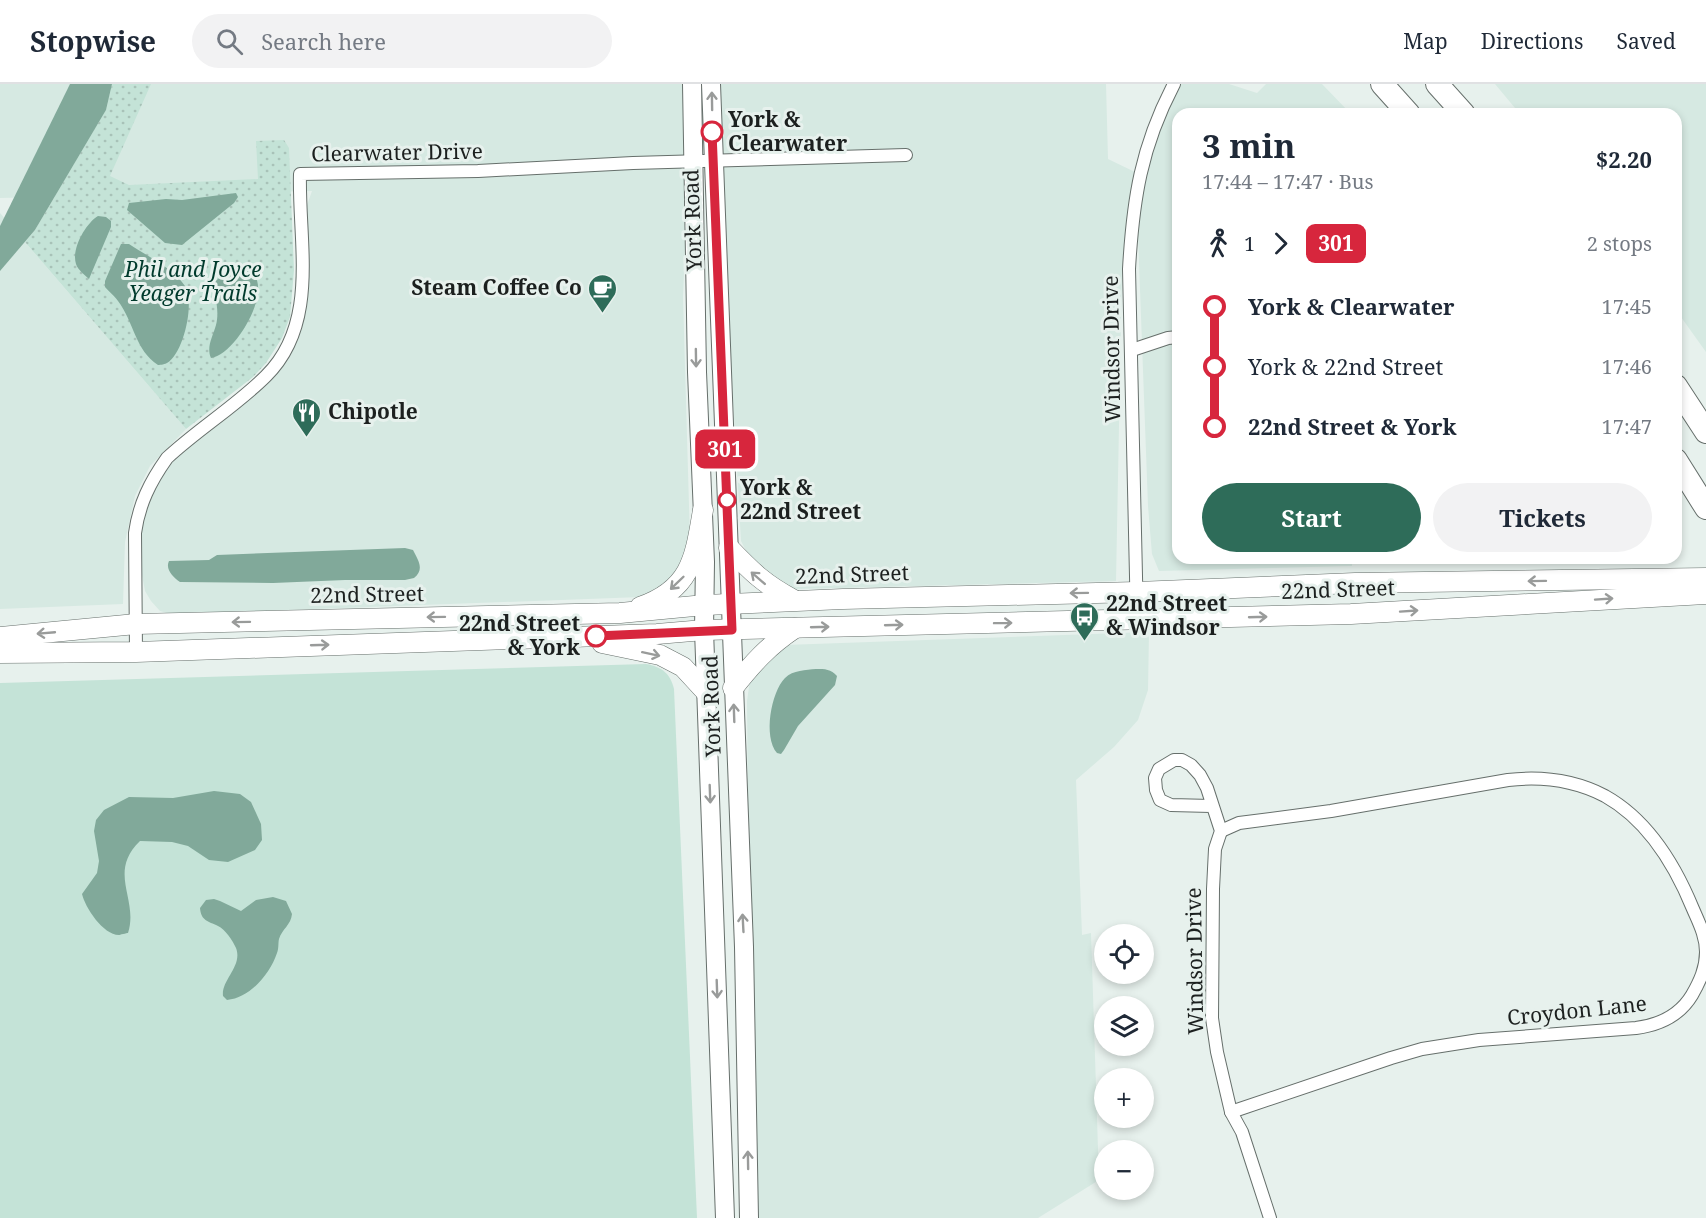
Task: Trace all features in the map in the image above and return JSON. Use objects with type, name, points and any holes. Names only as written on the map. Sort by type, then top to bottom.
[{"type":"highway","points":[[1382,84],[1404,108]]},
{"type":"highway","points":[[1437,84],[1459,108]]},
{"type":"highway","points":[[1682,396],[1706,432]]},
{"type":"highway","points":[[1682,470],[1706,508]]},
{"type":"main road","name":"York Road","points":[[692,84],[696,362],[703,510],[704,630],[725,1218]]},
{"type":"main road","name":"York Road","points":[[711,84],[744,947],[749,1218]]},
{"type":"main road","points":[[620,613],[652,603],[680,583],[695,556],[703,510]]},
{"type":"main road","points":[[729,548],[769,587],[794,600]]},
{"type":"main road","name":"22nd Street","points":[[0,637],[136,624],[620,613],[794,600],[1355,584],[1704,586]]},
{"type":"main road","name":"22nd Street","points":[[0,653],[136,652],[573,637],[704,630],[1351,615],[1704,586]]},
{"type":"main road","points":[[734,688],[759,655],[795,628]]},
{"type":"main road","points":[[573,637],[660,655],[683,667],[706,692]]},
{"type":"street","name":"Windsor Drive","points":[[1137,620],[1129,269],[1134,200],[1149,140],[1174,84]]},
{"type":"street","name":"Clearwater Drive","points":[[136,652],[135,533],[138,514],[146,492],[155,474],[178,447],[266,377],[286,352],[294,331],[303,286],[300,174],[478,171],[694,161],[906,155]]},
{"type":"street","points":[[1132,350],[1172,338]]},
{"type":"street","points":[[1211,806],[1171,805],[1160,800],[1155,778],[1159,769],[1174,760],[1182,760],[1191,765],[1200,775],[1221,831]]},
{"type":"street","name":"Croydon Lane","points":[[1221,831],[1239,823],[1331,811],[1508,780],[1536,778],[1571,783],[1589,789],[1618,805],[1638,821],[1667,856],[1687,891],[1704,934],[1706,950],[1704,971],[1685,1005],[1656,1024],[1636,1028],[1479,1040],[1422,1049],[1231,1112]]},
{"type":"street","name":"Windsor Drive","points":[[1221,831],[1215,849],[1211,990],[1217,1052],[1231,1112],[1242,1132],[1270,1218]]},
{"type":"shaded area","points":[[0,84],[684,84],[686,225],[683,297],[690,540],[678,578],[641,597],[179,614],[160,611],[145,591],[142,575],[141,536],[148,503],[157,483],[171,462],[192,442],[268,383],[295,343],[307,304],[309,286],[307,205],[312,191],[0,198]]},
{"type":"shaded area","points":[[70,84],[112,84],[106,110],[35,230],[0,271],[0,226]]},
{"type":"shaded area","points":[[718,84],[1106,84],[1108,159],[1135,172],[1122,270],[1116,581],[793,589],[755,568],[741,541],[720,173]]},
{"type":"shaded area","points":[[1181,84],[1229,84],[1257,93],[1266,84],[1322,84],[1345,108],[1172,108],[1172,564],[1352,564],[1352,566],[1159,571],[1152,554],[1148,506],[1138,235],[1141,188],[1154,142]]},
{"type":"shaded area","points":[[1495,84],[1706,84],[1706,352],[1682,318],[1682,108],[1515,108]]},
{"type":"shaded area","points":[[236,193],[238,197],[234,203],[182,245],[165,243],[127,210],[129,203],[166,199],[182,200]]},
{"type":"shaded area","points":[[0,213],[186,429],[150,466],[135,496],[125,542],[123,604],[0,609]]},
{"type":"shaded area","points":[[98,216],[106,217],[111,221],[111,227],[89,279],[77,266],[76,251],[84,230]]},
{"type":"shaded area","points":[[121,244],[129,244],[167,268],[180,280],[188,293],[188,315],[183,338],[173,357],[165,364],[158,365],[144,352],[117,299],[105,287],[105,281]]},
{"type":"shaded area","points":[[246,269],[255,276],[258,287],[251,317],[232,344],[221,354],[211,358],[210,346],[217,314],[214,281]]},
{"type":"shaded area","points":[[405,548],[413,550],[420,568],[414,578],[405,580],[273,583],[180,582],[172,575],[168,567],[169,561],[209,560],[217,555]]},
{"type":"shaded area","points":[[1149,632],[1148,690],[1138,720],[1114,747],[1076,780],[1082,935],[1091,933],[1095,1068],[1094,1128],[1097,1128],[1098,1140],[1094,1140],[1094,1183],[1038,1218],[758,1218],[749,942],[747,701],[750,680],[785,645]]},
{"type":"shaded area","points":[[816,669],[828,670],[835,674],[837,676],[835,685],[798,726],[781,754],[777,753],[770,736],[770,715],[776,693],[788,675]]},
{"type":"shaded area","points":[[214,791],[240,794],[251,802],[261,824],[262,840],[255,850],[228,862],[209,860],[188,846],[172,842],[140,841],[130,853],[126,864],[125,875],[130,909],[128,933],[119,935],[107,930],[91,913],[82,894],[97,873],[99,861],[94,831],[96,820],[104,810],[129,797],[173,798]]},
{"type":"shaded area","points":[[273,897],[286,901],[292,914],[279,939],[274,961],[264,977],[251,990],[244,995],[227,1000],[223,996],[223,990],[237,961],[236,948],[223,930],[203,918],[200,908],[206,900],[214,899],[241,911],[256,900]]},
{"type":"green space","name":"Phil and Joyce Yeager Trails","points":[[112,84],[151,84],[110,176],[129,185],[258,179],[256,141],[284,140],[289,148],[294,270],[290,317],[282,338],[266,363],[253,377],[186,429],[25,242],[35,230],[106,110]]},
{"type":"green space","points":[[646,664],[665,672],[674,689],[697,1218],[0,1218],[0,683]]},
{"type":"bus line","name":"301","points":[[596,636],[732,630],[712,132]]},
{"type":"place","name":"York & Clearwater","points":[[712,132]]},
{"type":"place","name":"Steam Coffee Co","points":[[603,314]]},
{"type":"place","name":"Chipotle","points":[[307,438]]},
{"type":"place","name":"York & 22nd Street","points":[[727,500]]},
{"type":"place","name":"22nd Street & York","points":[[596,636]]},
{"type":"place","name":"22nd Street & Windsor","points":[[1085,642]]}]
